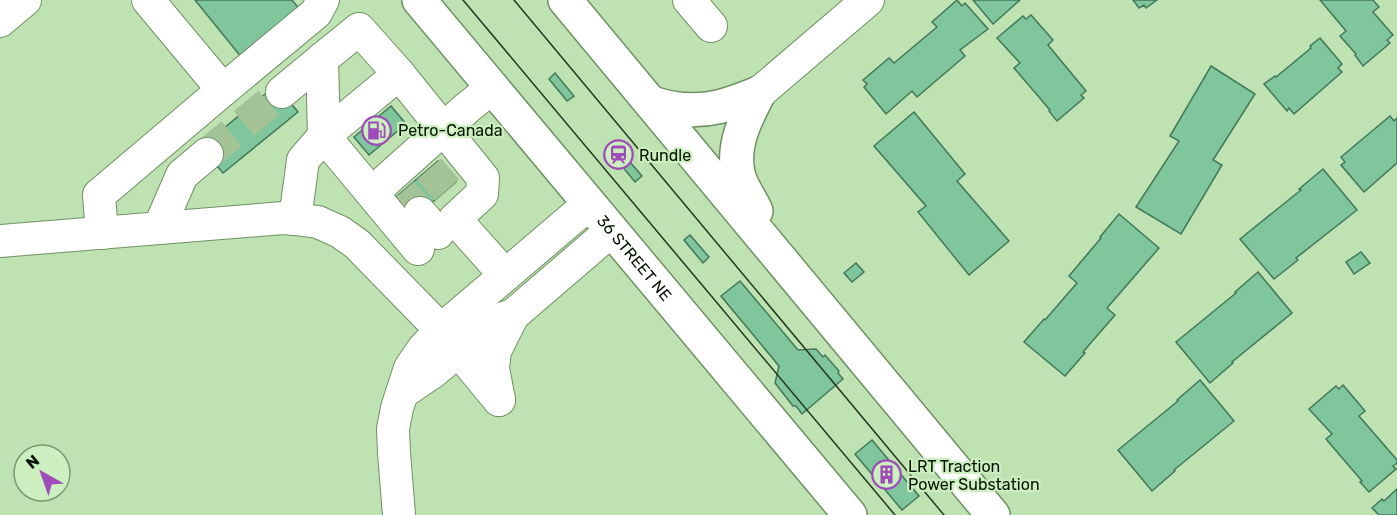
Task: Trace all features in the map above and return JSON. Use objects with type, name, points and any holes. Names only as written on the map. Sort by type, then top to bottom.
[{"type":"main road","name":"36 STREET NE","points":[[419,0],[850,515]]},
{"type":"main road","points":[[565,0],[993,515]]},
{"type":"main road","points":[[652,103],[668,108],[692,110],[718,107],[759,93]]},
{"type":"main road","points":[[759,93],[739,136],[738,175],[781,259]]},
{"type":"street","points":[[0,21],[25,0]]},
{"type":"street","points":[[148,0],[223,90]]},
{"type":"street","points":[[102,233],[99,195],[316,13],[323,0]]},
{"type":"street","points":[[689,0],[711,26]]},
{"type":"street","points":[[759,93],[868,0]]},
{"type":"street","points":[[282,92],[359,29],[399,74],[483,178],[482,194],[423,200]]},
{"type":"street","points":[[322,59],[324,136]]},
{"type":"street","points":[[295,219],[303,160],[324,136],[399,74]]},
{"type":"street","points":[[386,274],[423,200],[443,130],[492,88]]},
{"type":"street","points":[[324,136],[423,200],[505,275]]},
{"type":"street","points":[[159,228],[183,176],[207,154]]},
{"type":"street","points":[[449,340],[505,275],[589,204]]},
{"type":"street","points":[[0,241],[253,220],[295,219],[318,222],[340,232],[357,244],[449,340],[499,400],[493,368],[495,351],[513,315]]},
{"type":"street","points":[[399,515],[393,429],[410,368],[423,349],[513,315],[611,231]]},
{"type":"building","points":[[195,0],[292,0],[300,10],[242,58]]},
{"type":"building","points":[[957,0],[962,6],[965,3],[988,29],[960,50],[965,56],[917,97],[912,91],[886,114],[864,87],[867,84],[863,80],[889,58],[894,63],[937,27],[932,22]]},
{"type":"building","points":[[973,0],[1020,0],[993,24]]},
{"type":"building","points":[[1133,0],[1157,0],[1146,8],[1144,5],[1139,8]]},
{"type":"building","points":[[1320,0],[1373,0],[1379,7],[1373,12],[1393,35],[1387,40],[1390,43],[1363,66],[1340,36],[1346,31]]},
{"type":"building","points":[[1031,15],[1053,40],[1048,45],[1086,91],[1081,95],[1084,98],[1057,121],[1014,68],[1020,63],[997,38],[1023,16],[1026,19]]},
{"type":"building","points":[[1320,38],[1342,64],[1338,68],[1342,72],[1294,114],[1289,108],[1287,111],[1264,84],[1276,77]]},
{"type":"building","points":[[1211,66],[1255,94],[1213,160],[1222,165],[1181,234],[1136,207],[1179,141],[1170,136]]},
{"type":"building","points":[[555,73],[574,96],[567,101],[549,79]]},
{"type":"building","points":[[276,85],[298,112],[223,173],[201,147]]},
{"type":"building","points":[[391,106],[406,124],[369,155],[354,137]]},
{"type":"building","points":[[914,112],[965,174],[957,181],[1009,241],[969,275],[918,212],[926,206],[874,146]]},
{"type":"building","points":[[1390,116],[1394,121],[1397,118],[1397,163],[1364,192],[1341,165],[1345,162],[1341,157]]},
{"type":"building","points":[[623,154],[642,176],[635,182],[616,159]]},
{"type":"building","points":[[438,161],[456,182],[407,224],[389,203]]},
{"type":"building","points":[[1323,169],[1357,210],[1296,258],[1298,260],[1274,279],[1240,239],[1301,190],[1299,189]]},
{"type":"building","points":[[1119,214],[1159,248],[1107,308],[1115,315],[1065,376],[1024,342],[1077,283],[1069,276]]},
{"type":"building","points":[[690,235],[709,257],[703,263],[684,240]]},
{"type":"building","points":[[1361,252],[1370,263],[1354,274],[1346,262]]},
{"type":"building","points":[[856,263],[864,272],[852,282],[844,273]]},
{"type":"building","points":[[1258,272],[1292,313],[1210,383],[1176,342]]},
{"type":"building","points":[[740,281],[798,350],[816,349],[823,357],[825,355],[843,379],[802,414],[775,383],[779,366],[721,296]]},
{"type":"building","points":[[1200,380],[1234,421],[1152,491],[1118,450]]},
{"type":"building","points":[[1343,385],[1365,411],[1359,416],[1397,460],[1393,466],[1396,469],[1369,492],[1326,439],[1332,434],[1309,409],[1336,386],[1339,389]]},
{"type":"building","name":"LRT Traction Power Substation","points":[[872,440],[919,496],[902,510],[855,454]]},
{"type":"building","points":[[1397,489],[1397,515],[1379,515],[1372,508]]},
{"type":"tunnel","points":[[207,154],[282,92]]},
{"type":"tunnel","points":[[429,169],[447,190]]},
{"type":"tunnel","points":[[402,192],[420,213]]},
{"type":"tram line","points":[[463,0],[895,515]]},
{"type":"tram line","points":[[514,0],[944,515]]},
{"type":"place","name":"Petro-Canada","points":[[377,130]]},
{"type":"place","name":"Rundle","points":[[618,155]]},
{"type":"place","name":"LRT Traction Power Substation","points":[[887,475]]}]
